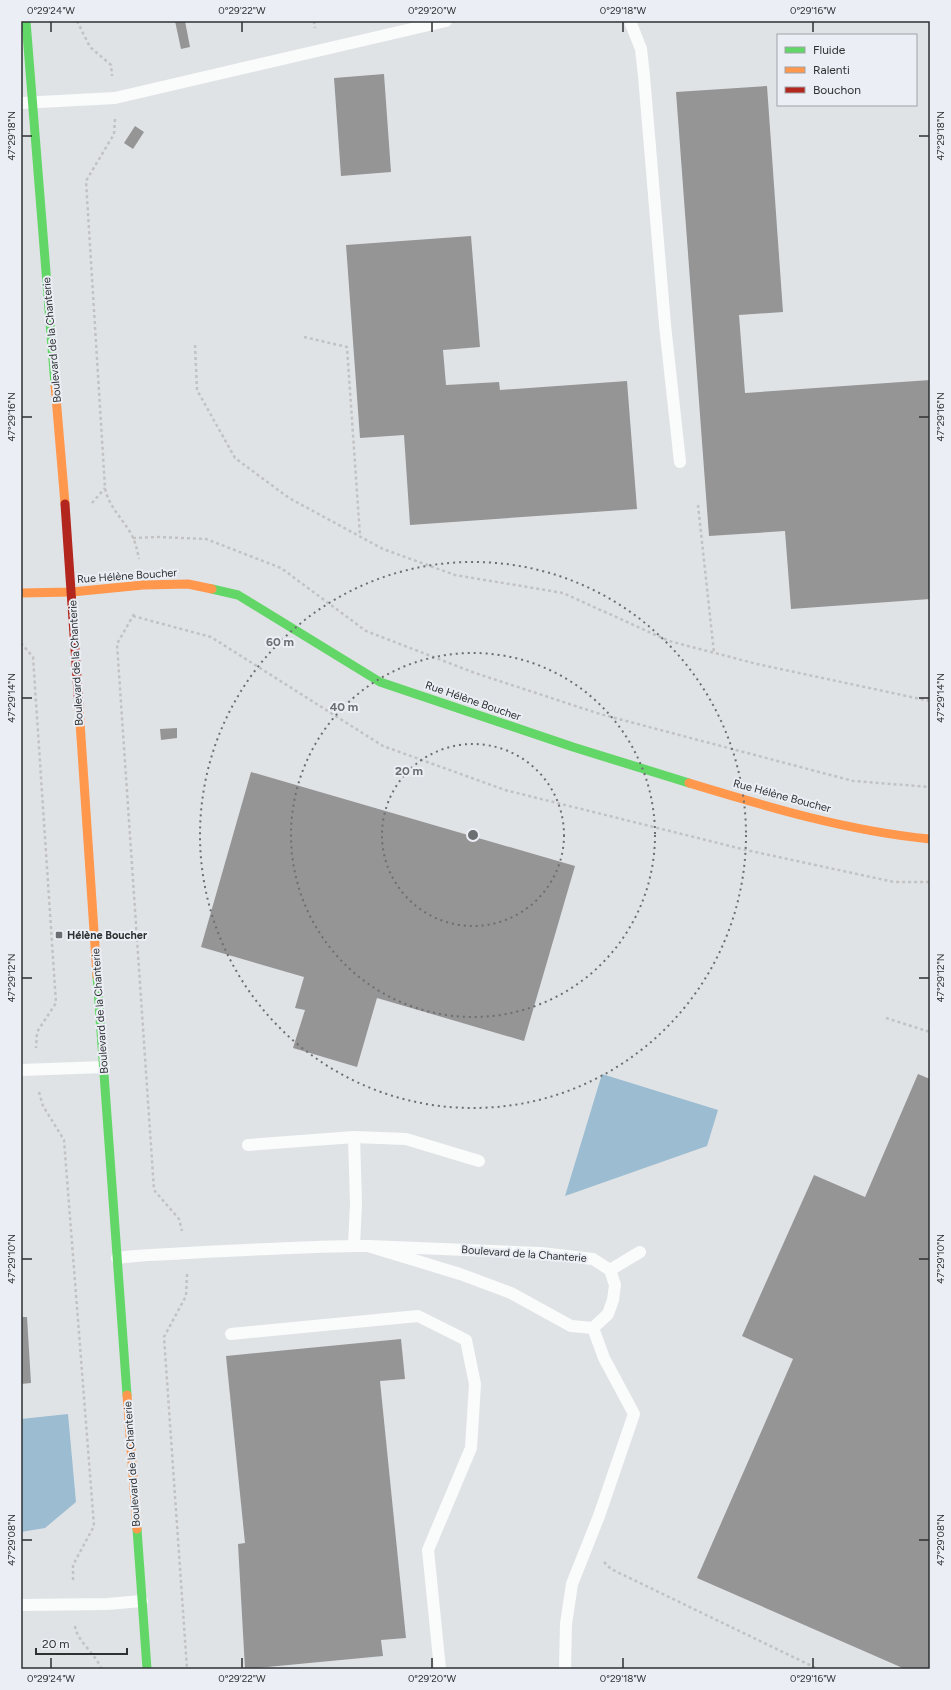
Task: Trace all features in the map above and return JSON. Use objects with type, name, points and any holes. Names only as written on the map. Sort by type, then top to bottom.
[{"type":"street","name":"Boulevard de la Chanterie","points":[[26,21],[27,102],[72,592],[80,732],[147,1669]]},
{"type":"street","name":"Rue Hélène Boucher","points":[[21,593],[72,592],[143,585],[188,584],[238,596],[380,682],[573,747],[778,810],[890,835],[930,839]]},
{"type":"lane","points":[[27,102],[115,98],[446,21]]},
{"type":"lane","points":[[630,21],[641,49],[665,325],[680,462]]},
{"type":"lane","points":[[21,1070],[104,1067]]},
{"type":"lane","points":[[248,1145],[354,1137],[406,1139],[479,1161]]},
{"type":"lane","points":[[354,1137],[356,1167],[354,1246]]},
{"type":"lane","name":"Boulevard de la Chanterie","points":[[117,1258],[137,1254],[266,1248],[368,1246],[540,1253],[593,1259],[610,1270]]},
{"type":"lane","name":"Boulevard de la Chanterie","points":[[368,1246],[460,1274],[511,1293],[571,1326],[593,1328]]},
{"type":"lane","points":[[565,1669],[566,1624],[572,1584],[587,1547],[634,1414],[604,1358],[593,1328],[608,1314],[613,1300],[615,1285],[610,1270],[640,1252]]},
{"type":"lane","points":[[231,1334],[418,1316],[466,1340],[475,1384],[471,1448],[428,1550],[440,1669]]},
{"type":"lane","points":[[21,1605],[142,1601]]},
{"type":"path","points":[[77,21],[90,47],[111,65],[115,98],[114,134],[86,181],[105,488],[107,498],[133,538],[157,537],[206,539],[281,568],[366,631],[475,673],[600,714],[853,781],[930,787]]},
{"type":"path","points":[[304,337],[347,347],[360,536]]},
{"type":"path","points":[[195,345],[197,390],[235,458],[289,498],[383,550],[455,575],[563,594],[669,641],[757,664],[930,701]]},
{"type":"path","points":[[698,506],[714,653]]},
{"type":"path","points":[[182,1228],[179,1218],[154,1190],[117,644],[133,616],[211,637],[383,746],[505,790],[746,850],[894,882],[930,882]]},
{"type":"path","points":[[21,643],[33,657],[56,1003],[38,1032],[34,1070],[43,1106],[64,1140],[94,1526],[74,1565],[76,1633],[98,1660],[101,1669]]},
{"type":"path","points":[[886,1018],[930,1032]]},
{"type":"path","points":[[187,1276],[186,1296],[164,1337],[187,1669]]},
{"type":"path","points":[[587,1547],[611,1569],[818,1669]]},
{"type":"water","points":[[602,1074],[718,1110],[707,1146],[565,1196]]},
{"type":"water","points":[[68,1414],[76,1502],[45,1528],[21,1532],[21,1419]]},
{"type":"building","points":[[175,21],[185,21],[190,47],[181,49]]},
{"type":"building","points":[[384,74],[391,172],[341,176],[334,78]]},
{"type":"building","points":[[767,86],[783,312],[739,315],[745,393],[930,380],[930,599],[791,609],[785,531],[709,536],[676,92]]},
{"type":"building","points":[[135,126],[144,132],[133,149],[124,143]]},
{"type":"building","points":[[471,236],[480,347],[443,350],[446,385],[499,382],[500,390],[627,381],[637,509],[410,525],[404,435],[360,438],[346,245]]},
{"type":"building","points":[[177,728],[177,738],[161,740],[160,729]]},
{"type":"building","points":[[251,772],[575,866],[524,1041],[377,998],[357,1067],[293,1048],[305,1010],[295,1008],[304,977],[201,947]]},
{"type":"building","points":[[918,1074],[930,1079],[930,1669],[905,1669],[697,1578],[793,1359],[742,1336],[814,1175],[865,1197]]},
{"type":"building","points":[[21,1317],[27,1317],[31,1383],[21,1384]]},
{"type":"building","points":[[401,1339],[405,1379],[380,1381],[406,1638],[381,1640],[383,1656],[245,1669],[238,1544],[245,1543],[226,1356]]},
{"type":"traffic: fast","points":[[26,21],[55,385]]},
{"type":"traffic: fast","points":[[212,589],[238,595],[380,682],[573,747],[689,783]]},
{"type":"traffic: fast","points":[[97,976],[127,1395]]},
{"type":"traffic: fast","points":[[137,1529],[147,1669]]},
{"type":"traffic: slow","points":[[55,385],[65,504]]},
{"type":"traffic: slow","points":[[21,593],[72,592],[143,585],[188,584],[212,589]]},
{"type":"traffic: slow","points":[[79,707],[97,976]]},
{"type":"traffic: slow","points":[[689,783],[748,801],[838,824],[930,839]]},
{"type":"traffic: slow","points":[[127,1395],[137,1529]]},
{"type":"traffic: jam","points":[[65,504],[79,707]]},
{"type":"place","name":"Hélène Boucher","points":[[59,935]]}]
